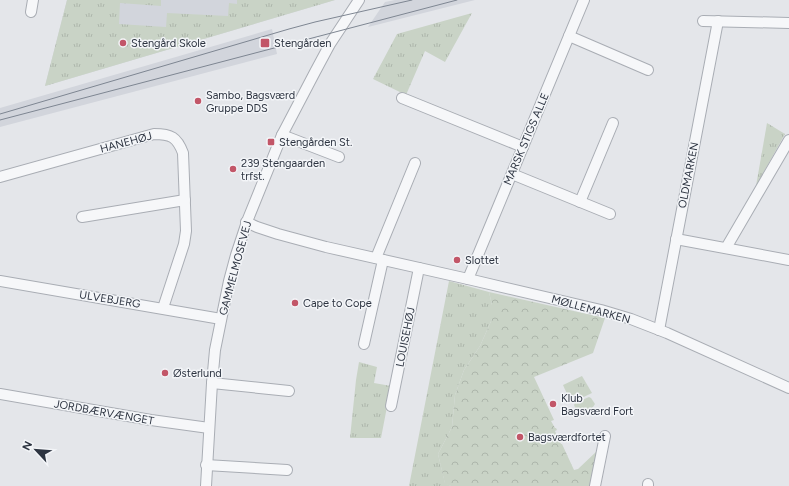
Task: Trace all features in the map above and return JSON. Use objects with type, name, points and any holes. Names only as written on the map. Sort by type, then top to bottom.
[{"type":"street","points":[[31,12],[33,0]]},
{"type":"street","name":"GAMMELMOSEVEJ","points":[[206,486],[206,465],[215,350],[232,268],[246,222],[274,152],[314,72],[330,44],[359,0]]},
{"type":"street","name":"MARSK STIGS ALLE","points":[[468,279],[584,0]]},
{"type":"street","points":[[703,21],[789,23]]},
{"type":"street","name":"OLDMARKEN","points":[[659,330],[718,21]]},
{"type":"street","points":[[570,36],[648,70]]},
{"type":"street","points":[[402,98],[523,148]]},
{"type":"street","points":[[580,202],[613,123]]},
{"type":"street","name":"HANEHØJ","points":[[0,177],[154,134],[164,134],[171,136],[176,140],[183,153],[186,231],[184,244],[163,308]]},
{"type":"street","points":[[282,135],[339,157]]},
{"type":"street","points":[[726,248],[789,140]]},
{"type":"street","points":[[364,344],[379,259],[415,163]]},
{"type":"street","points":[[512,174],[610,214]]},
{"type":"street","points":[[82,217],[185,200]]},
{"type":"street","name":"MØLLEMARKEN","points":[[246,222],[298,240],[601,310],[631,319],[789,388]]},
{"type":"street","points":[[676,239],[789,260]]},
{"type":"street","name":"LOUISEHØJ","points":[[392,406],[419,268]]},
{"type":"street","name":"ULVEBJERG","points":[[0,281],[221,319]]},
{"type":"street","points":[[212,383],[289,391]]},
{"type":"street","name":"JORDBÆRVÆNGET","points":[[0,394],[151,420],[209,428]]},
{"type":"street","points":[[595,486],[605,436]]},
{"type":"street","points":[[206,465],[287,470]]},
{"type":"shaded area","name":"Stengård Skole","points":[[67,0],[335,0],[45,86]]},
{"type":"shaded area","points":[[395,0],[475,0],[368,27],[385,2]]},
{"type":"shaded area","points":[[272,29],[277,54],[0,127],[0,108]]},
{"type":"green space","name":"Stengård Skole","points":[[67,0],[161,0],[161,6],[120,3],[119,24],[166,27],[167,13],[228,16],[229,3],[237,4],[237,0],[335,0],[45,86]]},
{"type":"green space","points":[[472,13],[445,62],[425,51],[406,95],[373,79],[397,34]]},
{"type":"green space","points":[[767,123],[785,134],[756,186]]},
{"type":"green space","points":[[449,281],[489,292],[492,305],[492,319],[480,346],[464,370],[455,395],[452,427],[438,454],[445,483],[451,486],[409,486]]},
{"type":"green space","points":[[489,292],[605,318],[593,353],[534,377],[554,420],[551,421],[557,430],[555,431],[574,470],[578,469],[597,451],[591,486],[451,486],[445,484],[438,454],[452,427],[455,395],[464,370],[480,346],[492,319],[492,305]]},
{"type":"green space","points":[[359,362],[377,367],[374,383],[391,386],[381,438],[350,438]]},
{"type":"green space","points":[[582,376],[592,393],[571,403],[563,385]]},
{"type":"green space","points":[[589,397],[595,404],[593,407],[580,413],[577,412],[574,405],[575,403]]},
{"type":"tram line","points":[[0,114],[289,29],[412,0]]},
{"type":"tram line","points":[[0,120],[457,0]]},
{"type":"place","name":"Stengård Skole","points":[[123,43]]},
{"type":"place","name":"Stengården","points":[[265,43]]},
{"type":"place","name":"Sambo, Bagsværd Gruppe DDS","points":[[198,101]]},
{"type":"place","name":"Stengården St.","points":[[271,142]]},
{"type":"place","name":"239 Stengaarden trfst.","points":[[233,169]]},
{"type":"place","name":"Slottet","points":[[457,260]]},
{"type":"place","name":"Cape to Cope","points":[[295,303]]},
{"type":"place","name":"Østerlund","points":[[165,373]]},
{"type":"place","name":"Klub Bagsværd Fort","points":[[553,404]]},
{"type":"place","name":"Bagsværdfortet","points":[[520,437]]}]
